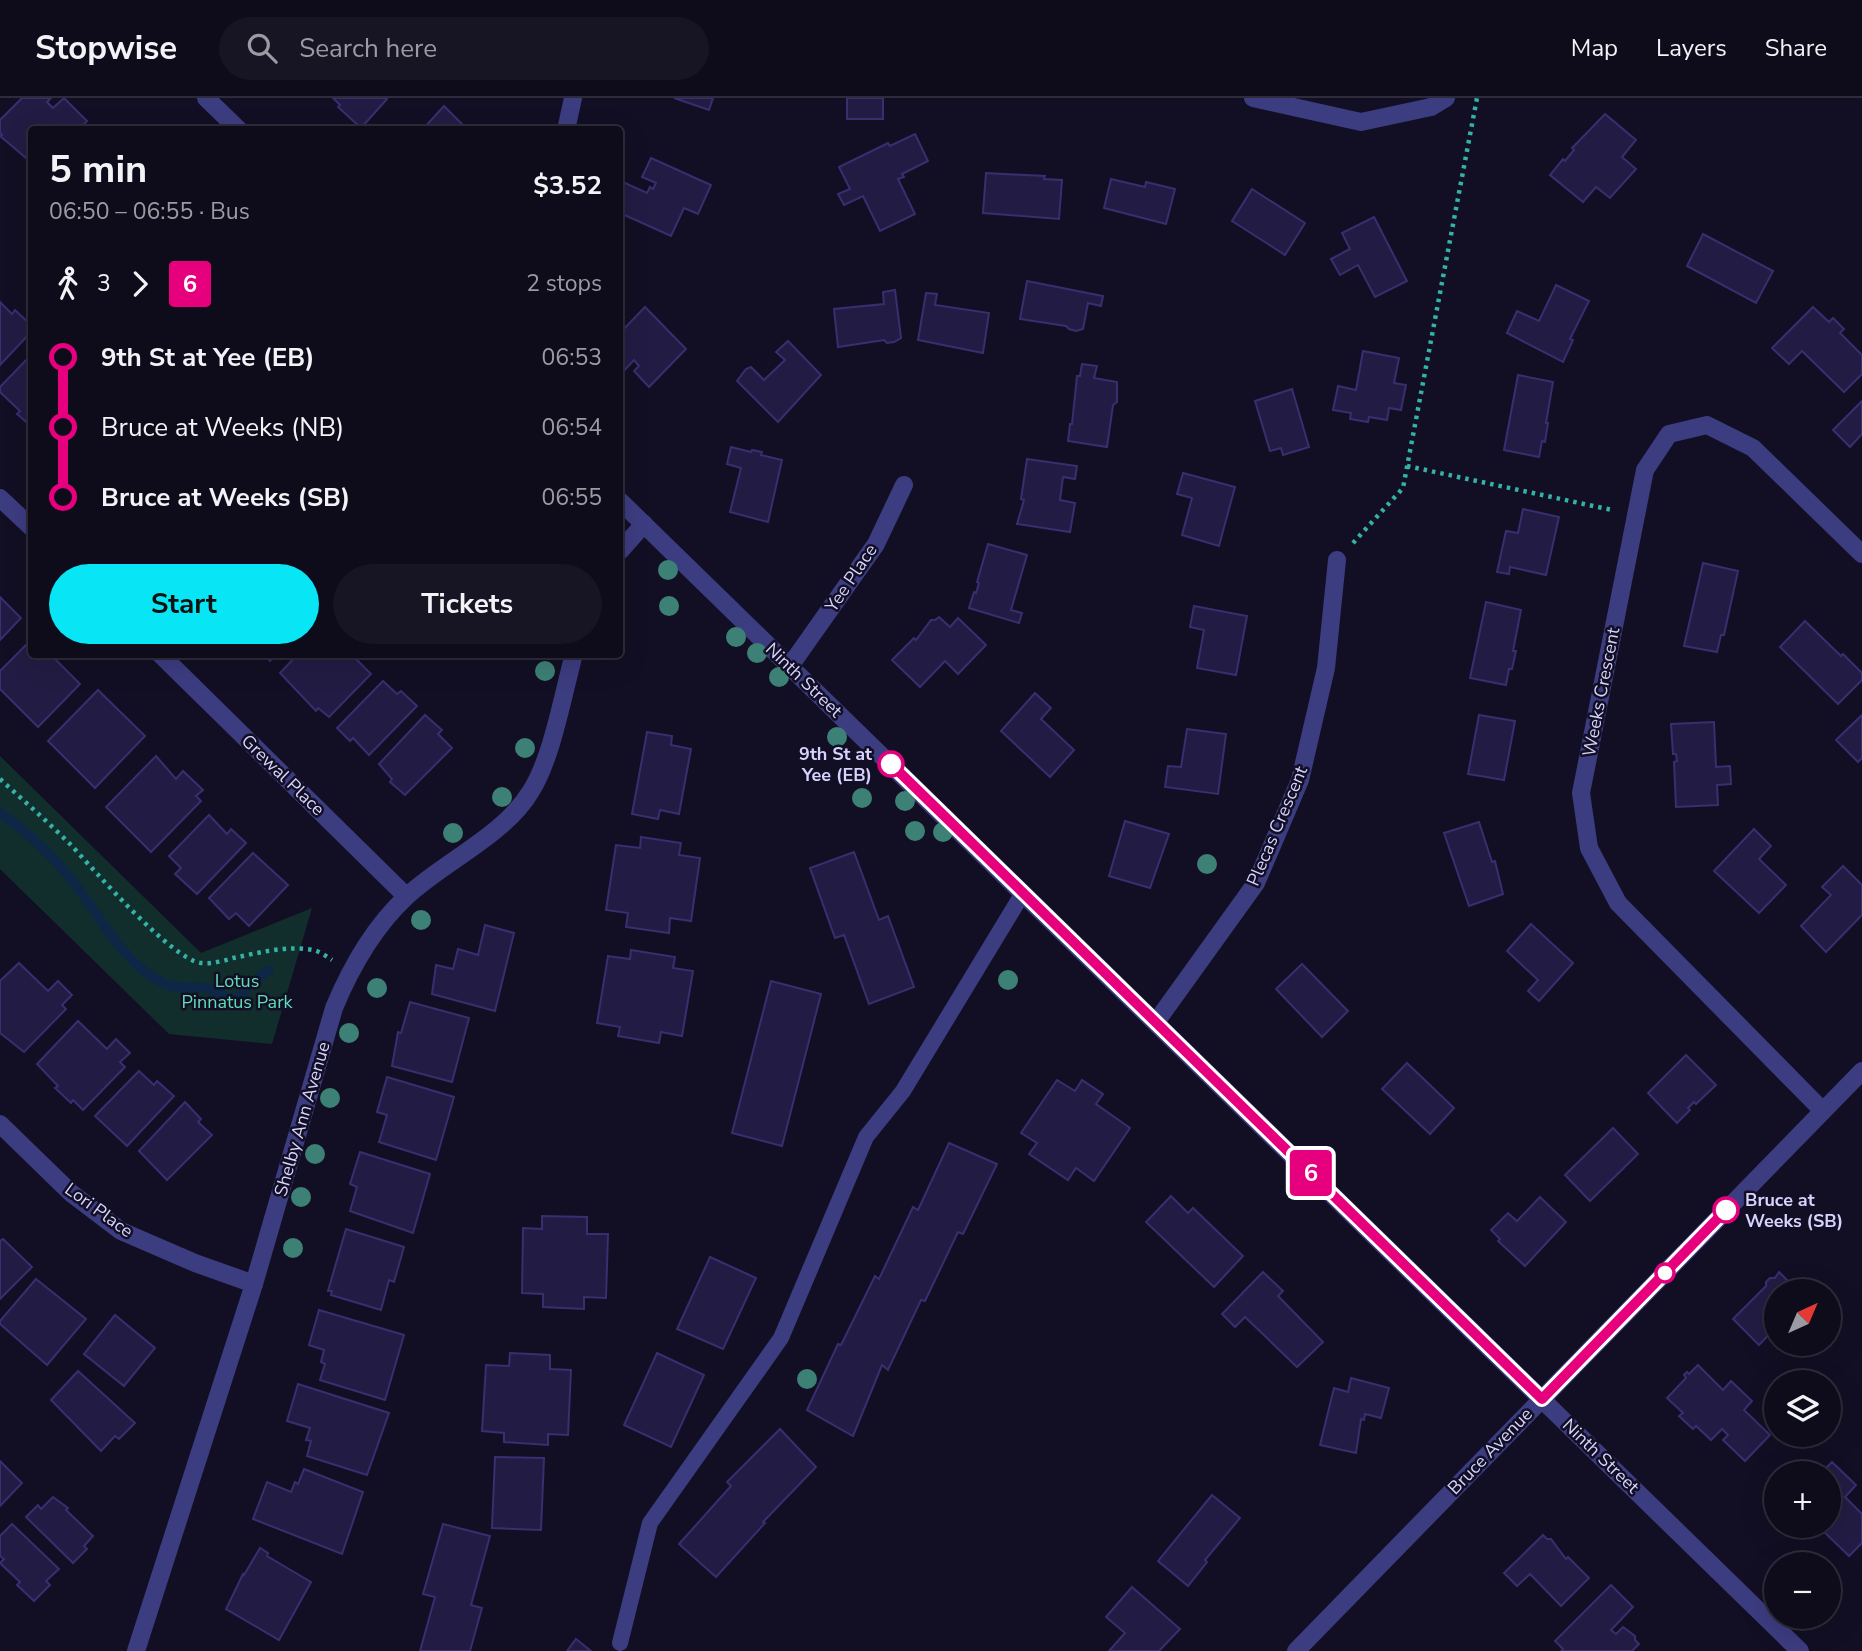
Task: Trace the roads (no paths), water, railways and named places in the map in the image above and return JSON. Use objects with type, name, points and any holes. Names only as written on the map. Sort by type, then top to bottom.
[{"type":"street","points":[[206,98],[235,126]]},
{"type":"street","points":[[567,126],[573,98]]},
{"type":"street","points":[[1253,98],[1361,122],[1431,107],[1446,98]]},
{"type":"street","name":"Weeks Crescent","points":[[1823,1111],[1618,903],[1589,848],[1581,793],[1645,470],[1669,434],[1707,425],[1753,448],[1862,554]]},
{"type":"street","name":"Yee Place","points":[[790,666],[876,544],[904,485]]},
{"type":"street","points":[[0,498],[28,524]]},
{"type":"street","name":"Ninth Street","points":[[623,504],[1800,1651]]},
{"type":"street","points":[[623,548],[644,524]]},
{"type":"street","name":"Plecas Crescent","points":[[1156,1022],[1256,883],[1300,780],[1326,668],[1337,560]]},
{"type":"street","name":"Grewal Place","points":[[164,658],[406,897]]},
{"type":"street","name":"Shelby Ann Avenue","points":[[136,1651],[254,1284],[334,1008],[350,970],[368,942],[406,897],[508,818],[531,792],[544,764],[573,658]]},
{"type":"street","name":"Bruce Avenue","points":[[1296,1651],[1862,1072]]},
{"type":"street","name":"Lori Place","points":[[0,1124],[71,1193],[121,1231],[195,1263],[254,1284]]},
{"type":"lane","points":[[620,1643],[650,1523],[781,1338],[866,1137],[903,1091],[1023,893]]},
{"type":"waterway","points":[[0,813],[29,835],[55,860],[123,950],[148,974],[163,983],[179,987],[206,988],[236,1000],[269,970]]},
{"type":"place","name":"9th St at Yee (EB)","points":[[891,764]]},
{"type":"place","name":"Bruce at Weeks (SB)","points":[[1726,1210]]},
{"type":"park label","name":"Lotus Pinnatus Park","points":[[237,991]]}]
